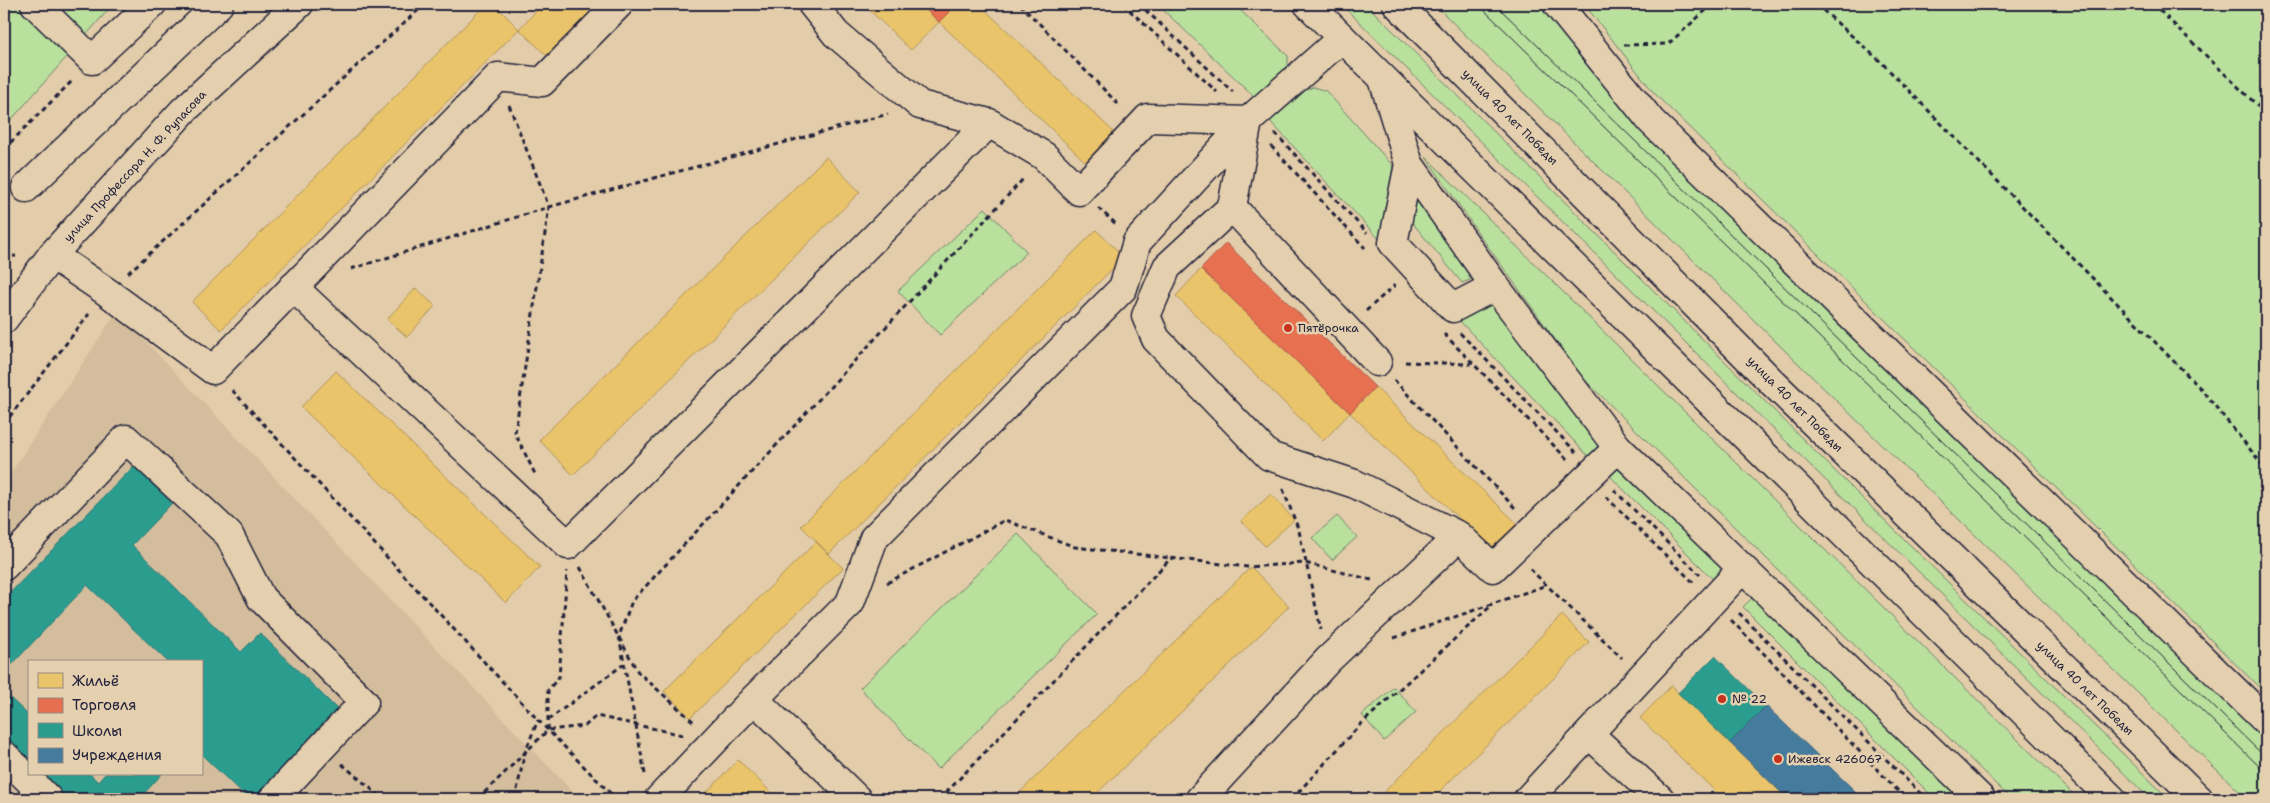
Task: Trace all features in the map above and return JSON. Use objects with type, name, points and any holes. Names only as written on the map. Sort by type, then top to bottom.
[{"type":"street","points":[[35,4],[92,60],[152,4]]},
{"type":"street","points":[[26,188],[219,4]]},
{"type":"street","points":[[52,255],[107,292],[213,370],[498,77],[542,82],[619,4]]},
{"type":"street","points":[[812,4],[836,34],[920,105],[990,123],[1044,156],[1079,191],[1148,118],[1252,118]]},
{"type":"street","points":[[1308,4],[1382,80],[2112,799]]},
{"type":"street","name":"улица 40 лет Победы","points":[[1397,4],[1772,382],[2199,799]]},
{"type":"street","points":[[1557,4],[1651,121],[2266,721]]},
{"type":"street","name":"улица Профессора Н. Ф. Рупасова","points":[[4,319],[52,255],[183,111],[292,6]]},
{"type":"street","points":[[652,790],[715,742],[754,699],[850,603],[874,538],[1123,288],[1137,242],[1252,118],[1342,38]]},
{"type":"street","points":[[1382,80],[1409,164],[1495,286],[1618,448],[1981,799]]},
{"type":"street","points":[[1252,118],[1232,206],[1167,267],[1146,316],[1156,339],[1269,456],[1355,484],[1459,536],[1493,568],[1618,448]]},
{"type":"street","points":[[293,287],[568,545],[990,123]]},
{"type":"street","points":[[1409,164],[1393,242],[1452,308],[1495,286]]},
{"type":"street","points":[[1232,206],[1384,369]]},
{"type":"street","points":[[4,566],[126,439],[229,535],[261,598],[364,702],[273,799]]},
{"type":"street","points":[[1200,799],[1328,660],[1459,536]]},
{"type":"street","points":[[1528,799],[1742,569]]},
{"type":"street","points":[[754,699],[857,799]]},
{"type":"street","points":[[1589,734],[1660,799]]},
{"type":"street","points":[[4,755],[48,799]]},
{"type":"path","points":[[4,424],[107,292],[425,4]]},
{"type":"path","points":[[1020,4],[1140,126]]},
{"type":"path","points":[[1123,4],[1252,118],[1371,254]]},
{"type":"path","points":[[1139,4],[1370,237]]},
{"type":"path","points":[[1591,45],[1668,44],[1713,4]]},
{"type":"path","points":[[1816,4],[1880,61],[2195,383],[2266,469]]},
{"type":"path","points":[[2153,4],[2266,114]]},
{"type":"path","points":[[4,149],[92,60]]},
{"type":"path","points":[[498,77],[549,207],[515,433],[536,476]]},
{"type":"path","points":[[350,270],[549,207],[920,105]]},
{"type":"path","points":[[652,790],[635,724],[619,636],[632,601],[1044,156]]},
{"type":"path","points":[[1079,191],[1137,242]]},
{"type":"path","points":[[1347,330],[1397,283],[1403,290]]},
{"type":"path","points":[[1441,330],[1472,364],[1926,799]]},
{"type":"path","points":[[1458,331],[1590,475],[1716,597],[1906,799]]},
{"type":"path","points":[[1384,369],[1472,364]]},
{"type":"path","points":[[1384,369],[1535,529]]},
{"type":"path","points":[[213,370],[538,720],[616,799]]},
{"type":"path","points":[[1269,456],[1299,532],[1328,660]]},
{"type":"path","points":[[850,603],[1005,520],[1075,547],[1248,567],[1305,563],[1406,588]]},
{"type":"path","points":[[568,545],[638,672],[715,742]]},
{"type":"path","points":[[548,730],[548,690],[560,677],[568,545]]},
{"type":"path","points":[[940,799],[1171,558]]},
{"type":"path","points":[[1531,570],[1642,678]]},
{"type":"path","points":[[1393,638],[1547,585]]},
{"type":"path","points":[[1292,799],[1360,725],[1494,603]]},
{"type":"path","points":[[548,720],[624,664]]},
{"type":"path","points":[[478,799],[548,730],[585,726],[596,716],[715,742]]},
{"type":"path","points":[[515,799],[525,752],[538,720]]},
{"type":"path","points":[[349,769],[383,799]]},
{"type":"shaded area","points":[[117,311],[580,799],[4,799],[4,483]]},
{"type":"green space","points":[[4,4],[104,4],[109,9],[4,128]]},
{"type":"green space","points":[[1157,4],[1234,4],[1288,56],[1288,71],[1258,100]]},
{"type":"green space","points":[[1341,4],[1366,4],[1852,488],[2169,799],[2150,799]]},
{"type":"green space","points":[[1434,4],[1548,4],[2099,574],[2266,736],[2266,799],[2247,799],[1770,336]]},
{"type":"green space","points":[[1584,4],[2266,4],[2266,694],[1655,94]]},
{"type":"green space","points":[[1313,87],[1326,91],[1393,166],[1380,240],[1269,120],[1301,92]]},
{"type":"green space","points":[[1426,157],[2078,799],[2011,799],[1583,378]]},
{"type":"green space","points":[[1413,188],[1479,276],[1462,283],[1406,215]]},
{"type":"green space","points":[[985,208],[1027,252],[940,335],[898,291]]},
{"type":"green space","points":[[1494,299],[1608,447],[1593,461],[1454,315]]},
{"type":"green space","points":[[1620,461],[1729,568],[1716,582],[1607,473]]},
{"type":"green space","points":[[1337,516],[1357,537],[1332,560],[1312,538]]},
{"type":"green space","points":[[1018,534],[1097,614],[938,769],[860,688]]},
{"type":"green space","points":[[1757,593],[1968,799],[1935,799],[1743,607]]},
{"type":"green space","points":[[1394,687],[1416,712],[1384,741],[1362,715]]},
{"type":"building: Жильё","points":[[486,4],[494,4],[519,29],[221,330],[192,302]]},
{"type":"building: Жильё","points":[[543,4],[602,4],[549,58],[519,29]]},
{"type":"building: Жильё","points":[[863,4],[920,4],[939,22],[911,50]]},
{"type":"building: Жильё","points":[[957,4],[979,4],[1120,138],[1092,168],[939,22]]},
{"type":"building: Жильё","points":[[826,157],[860,192],[573,475],[539,440]]},
{"type":"building: Жильё","points":[[1096,230],[1124,257],[829,554],[801,526]]},
{"type":"building: Жильё","points":[[1201,269],[1350,413],[1323,441],[1176,296]]},
{"type":"building: Жильё","points":[[416,288],[435,306],[407,337],[387,319]]},
{"type":"building: Жильё","points":[[336,371],[540,567],[506,603],[301,407]]},
{"type":"building: Жильё","points":[[1375,387],[1525,531],[1500,558],[1350,413]]},
{"type":"building: Жильё","points":[[1271,494],[1294,520],[1265,546],[1241,521]]},
{"type":"building: Жильё","points":[[816,542],[843,568],[690,718],[664,691]]},
{"type":"building: Жильё","points":[[1251,567],[1289,606],[1202,692],[1091,799],[1013,799]]},
{"type":"building: Жильё","points":[[1562,615],[1589,642],[1554,678],[1432,799],[1377,799]]},
{"type":"building: Жильё","points":[[1672,685],[1678,693],[1788,799],[1723,799],[1640,718]]},
{"type":"building: Жильё","points":[[738,760],[778,799],[711,799],[705,794]]},
{"type":"building: Торговля","points":[[920,4],[957,4],[939,22]]},
{"type":"building: Торговля","name":"Пятёрочка","points":[[1226,243],[1375,387],[1350,413],[1201,269]]},
{"type":"building: Школы","points":[[135,465],[173,502],[132,545],[241,652],[260,633],[343,715],[261,799],[248,799],[202,755],[202,660],[166,660],[87,585],[4,673],[4,599]]},
{"type":"building: Школы","name":"№ 22","points":[[1715,656],[1766,706],[1730,743],[1678,693]]},
{"type":"building: Школы","points":[[4,692],[28,715],[28,768],[4,744]]},
{"type":"building: Школы","points":[[36,776],[92,776],[98,782],[103,776],[160,776],[139,799],[60,799]]},
{"type":"building: Учреждения","points":[[1766,706],[1856,792],[1848,799],[1788,799],[1730,743]]},
{"type":"building: Промзона","points":[[104,4],[115,4],[109,9]]},
{"type":"tram line","points":[[1478,4],[2266,773]]},
{"type":"tram line","points":[[1495,4],[2266,758]]},
{"type":"place","name":"Пятёрочка","points":[[1288,328]]},
{"type":"place","name":"№ 22","points":[[1722,699]]},
{"type":"place","name":"Ижевск 426067","points":[[1778,759]]}]
